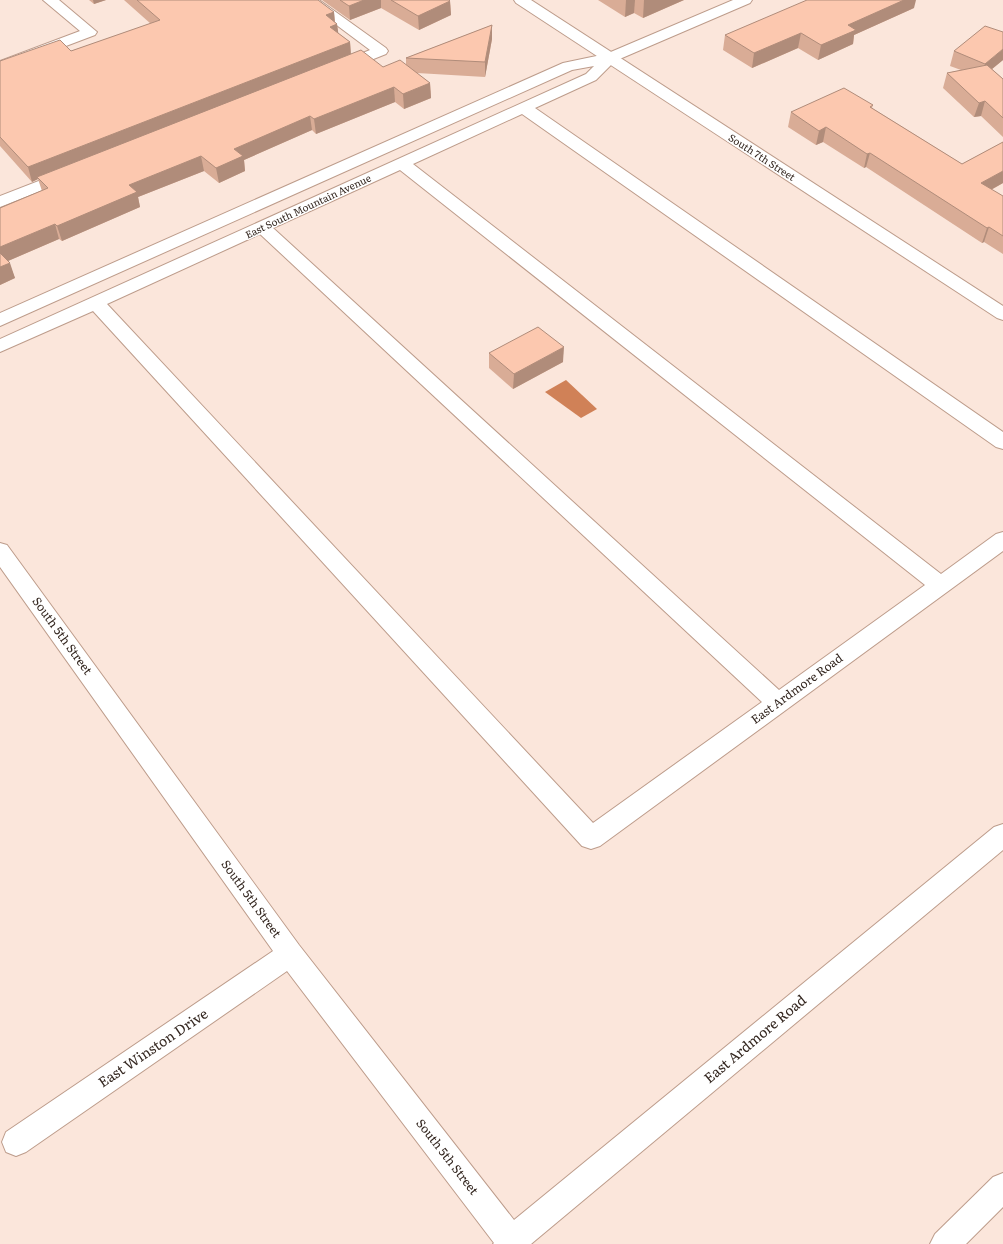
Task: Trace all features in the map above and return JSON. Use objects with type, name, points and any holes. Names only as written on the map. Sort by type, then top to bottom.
[{"type":"street","points":[[0,66],[90,32],[50,0]]},
{"type":"street","points":[[310,0],[381,51],[330,72]]},
{"type":"street","name":"South 7th Street","points":[[521,0],[1003,314]]},
{"type":"street","name":"East South Mountain Avenue","points":[[0,320],[568,66],[610,58],[745,0]]},
{"type":"street","name":"East South Mountain Avenue","points":[[0,346],[591,77],[610,58]]},
{"type":"street","points":[[524,108],[1003,442]]},
{"type":"street","points":[[401,163],[940,585]]},
{"type":"street","points":[[0,202],[81,170]]},
{"type":"street","points":[[262,227],[778,703]]},
{"type":"street","name":"East Ardmore Road","points":[[96,303],[591,838],[1003,540]]},
{"type":"street","name":"South 5th Street","points":[[0,551],[290,954],[509,1243]]},
{"type":"street","name":"East Ardmore Road","points":[[509,1243],[1003,835]]},
{"type":"street","name":"East Winston Drive","points":[[16,1142],[290,954]]},
{"type":"street","points":[[945,1244],[1003,1187]]},
{"type":"shaded area","points":[[566,380],[597,409],[581,418],[545,392]]},
{"type":"building","points":[[137,0],[318,0],[334,12],[326,15],[337,24],[330,27],[350,42],[28,167],[0,137],[0,61],[60,40],[71,51],[160,20]]},
{"type":"building","points":[[340,0],[364,0],[349,6]]},
{"type":"building","points":[[391,0],[449,0],[450,1],[418,16]]},
{"type":"building","points":[[807,0],[904,0],[848,25],[856,30],[821,45],[801,33],[754,53],[725,35]]},
{"type":"building","points":[[492,25],[485,62],[406,58]]},
{"type":"building","points":[[985,26],[1003,32],[1003,49],[985,64],[954,51]]},
{"type":"building","points":[[361,50],[383,67],[400,60],[430,83],[403,94],[394,87],[314,119],[310,116],[234,149],[243,156],[216,168],[201,156],[129,185],[137,192],[57,226],[55,224],[0,247],[0,208],[48,188],[37,177]]},
{"type":"building","points":[[987,65],[1003,79],[1003,118],[985,101],[979,103],[947,73]]},
{"type":"building","points":[[844,88],[873,105],[870,107],[962,164],[1003,142],[1003,171],[981,183],[1003,196],[1003,236],[989,227],[987,228],[870,153],[867,154],[826,127],[819,131],[791,112]]},
{"type":"building","points":[[0,253],[10,263],[0,267]]},
{"type":"building","points":[[538,327],[564,347],[514,374],[489,353]]}]
